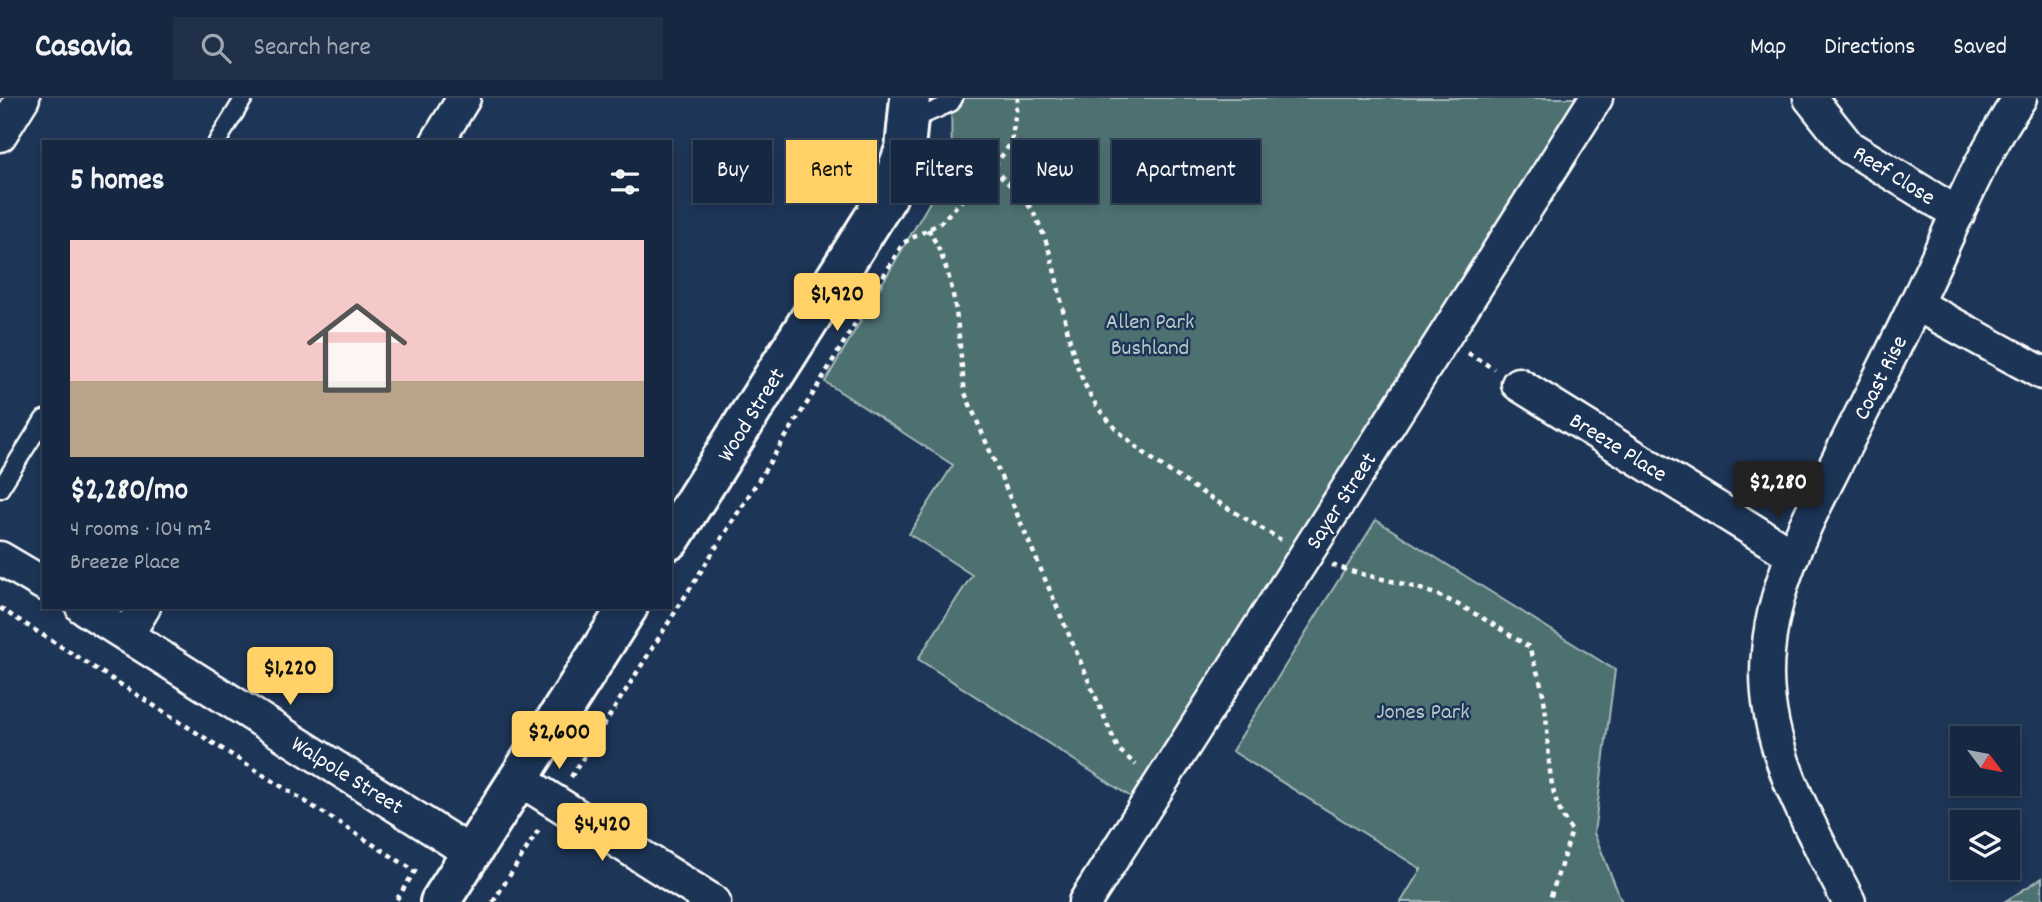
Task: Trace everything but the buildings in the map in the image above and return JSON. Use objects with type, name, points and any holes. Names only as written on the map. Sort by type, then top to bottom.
[{"type":"street","points":[[0,135],[23,98]]},
{"type":"street","points":[[438,140],[464,98]]},
{"type":"street","name":"Sayer Street","points":[[1085,902],[1596,98]]},
{"type":"street","name":"Reef Close","points":[[1810,98],[1849,147],[1958,214]]},
{"type":"street","name":"Coast Rise","points":[[1850,902],[1795,795],[1772,725],[1767,676],[1771,615],[1791,554],[1916,304],[2000,128],[2020,98]]},
{"type":"street","name":"Wood Street","points":[[672,537],[887,197],[905,149],[909,110]]},
{"type":"street","points":[[1916,304],[2042,373]]},
{"type":"street","name":"Breeze Place","points":[[1518,384],[1791,554]]},
{"type":"street","points":[[0,558],[42,583]]},
{"type":"street","name":"Walpole Street","points":[[85,609],[471,853]]},
{"type":"street","points":[[127,635],[143,609]]},
{"type":"street","points":[[440,902],[627,609]]},
{"type":"street","points":[[519,779],[713,902]]},
{"type":"lane","points":[[218,140],[244,98]]},
{"type":"lane","points":[[909,110],[951,103],[954,98]]},
{"type":"lane","points":[[0,489],[42,422]]},
{"type":"path","points":[[493,902],[816,389],[903,243],[940,223],[993,168],[1011,143],[1018,98]]},
{"type":"path","points":[[928,229],[944,255],[955,294],[957,335],[965,393],[1118,749],[1137,766]]},
{"type":"path","points":[[1457,347],[1518,384]]},
{"type":"path","points":[[0,608],[415,871],[395,902]]},
{"type":"green space","name":"Allen Park Bushland","points":[[951,98],[1578,98],[1131,797],[918,659],[972,575],[909,534],[953,465],[825,382],[929,203],[998,203],[998,140],[952,140]]},
{"type":"green space","name":"Jones Park","points":[[1376,520],[1615,670],[1594,833],[1622,902],[1401,902],[1421,869],[1232,751]]},
{"type":"green space","points":[[2042,878],[2042,902],[2004,902]]}]
